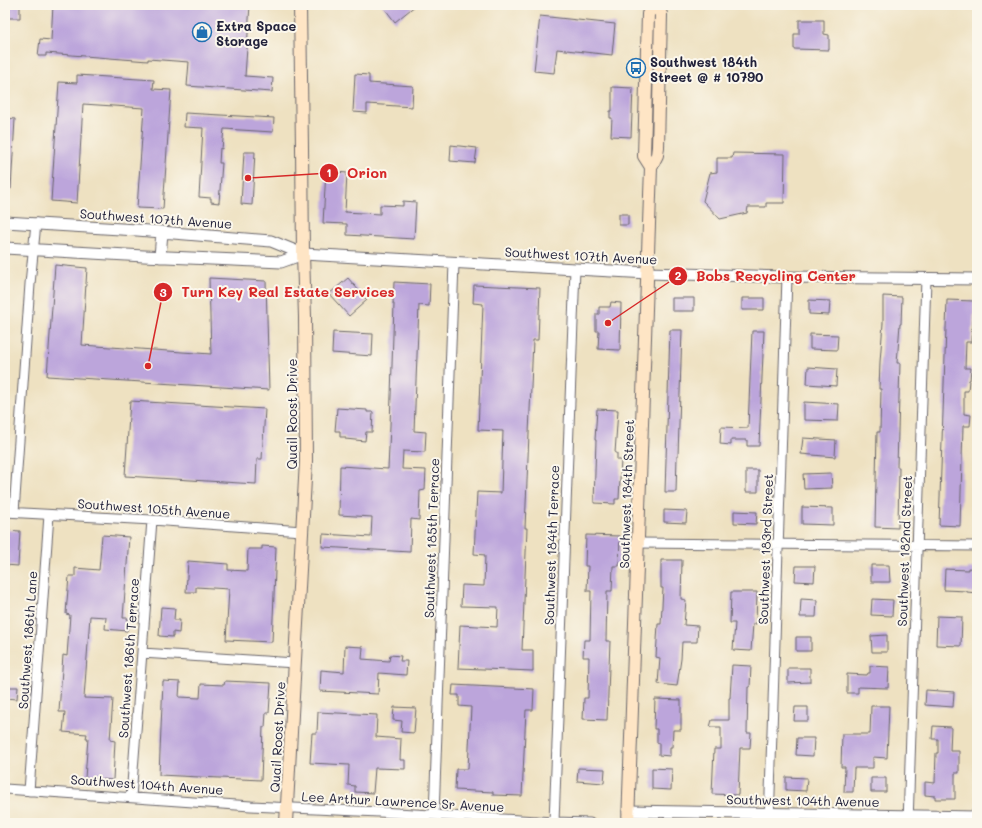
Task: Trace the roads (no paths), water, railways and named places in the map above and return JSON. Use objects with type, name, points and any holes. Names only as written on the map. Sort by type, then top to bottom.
[{"type":"main road","name":"Quail Roost Drive","points":[[286,823],[306,446],[300,5]]},
{"type":"main road","name":"Southwest 184th Street","points":[[628,817],[651,167],[658,151],[661,14],[655,5]]},
{"type":"street","name":"Southwest 107th Avenue","points":[[5,222],[36,223],[271,241],[303,254],[648,273],[787,277],[977,279]]},
{"type":"street","points":[[9,512],[36,223]]},
{"type":"street","points":[[160,257],[162,232]]},
{"type":"street","name":"Southwest 107th Avenue","points":[[5,248],[281,262],[303,254]]},
{"type":"street","name":"Southwest 185th Terrace","points":[[434,815],[454,262]]},
{"type":"street","name":"Southwest 184th Terrace","points":[[554,822],[575,269]]},
{"type":"street","name":"Southwest 183rd Street","points":[[769,818],[787,277]]},
{"type":"street","name":"Southwest 182nd Street","points":[[908,819],[926,279]]},
{"type":"street","name":"Southwest 105th Avenue","points":[[9,512],[152,520],[302,531]]},
{"type":"street","name":"Southwest 186th Lane","points":[[29,790],[49,515]]},
{"type":"street","name":"Southwest 186th Terrace","points":[[131,797],[152,520]]},
{"type":"street","points":[[638,543],[977,546]]},
{"type":"street","points":[[142,653],[295,663]]},
{"type":"street","name":"Southwest 104th Avenue","points":[[5,789],[286,807]]},
{"type":"street","name":"Lee Arthur Lawrence Sr Avenue","points":[[286,807],[590,823]]},
{"type":"street","name":"Southwest 104th Avenue","points":[[628,817],[908,819],[977,816]]},
{"type":"place","name":"Extra Space Storage","points":[[202,32]]},
{"type":"place","name":"Southwest 184th Street @ # 10790","points":[[636,68]]},
{"type":"place","name":"Orion","points":[[248,178]]},
{"type":"place","name":"Bobs Recycling Center","points":[[608,323]]},
{"type":"place","name":"Turn Key Real Estate Services","points":[[148,366]]}]
